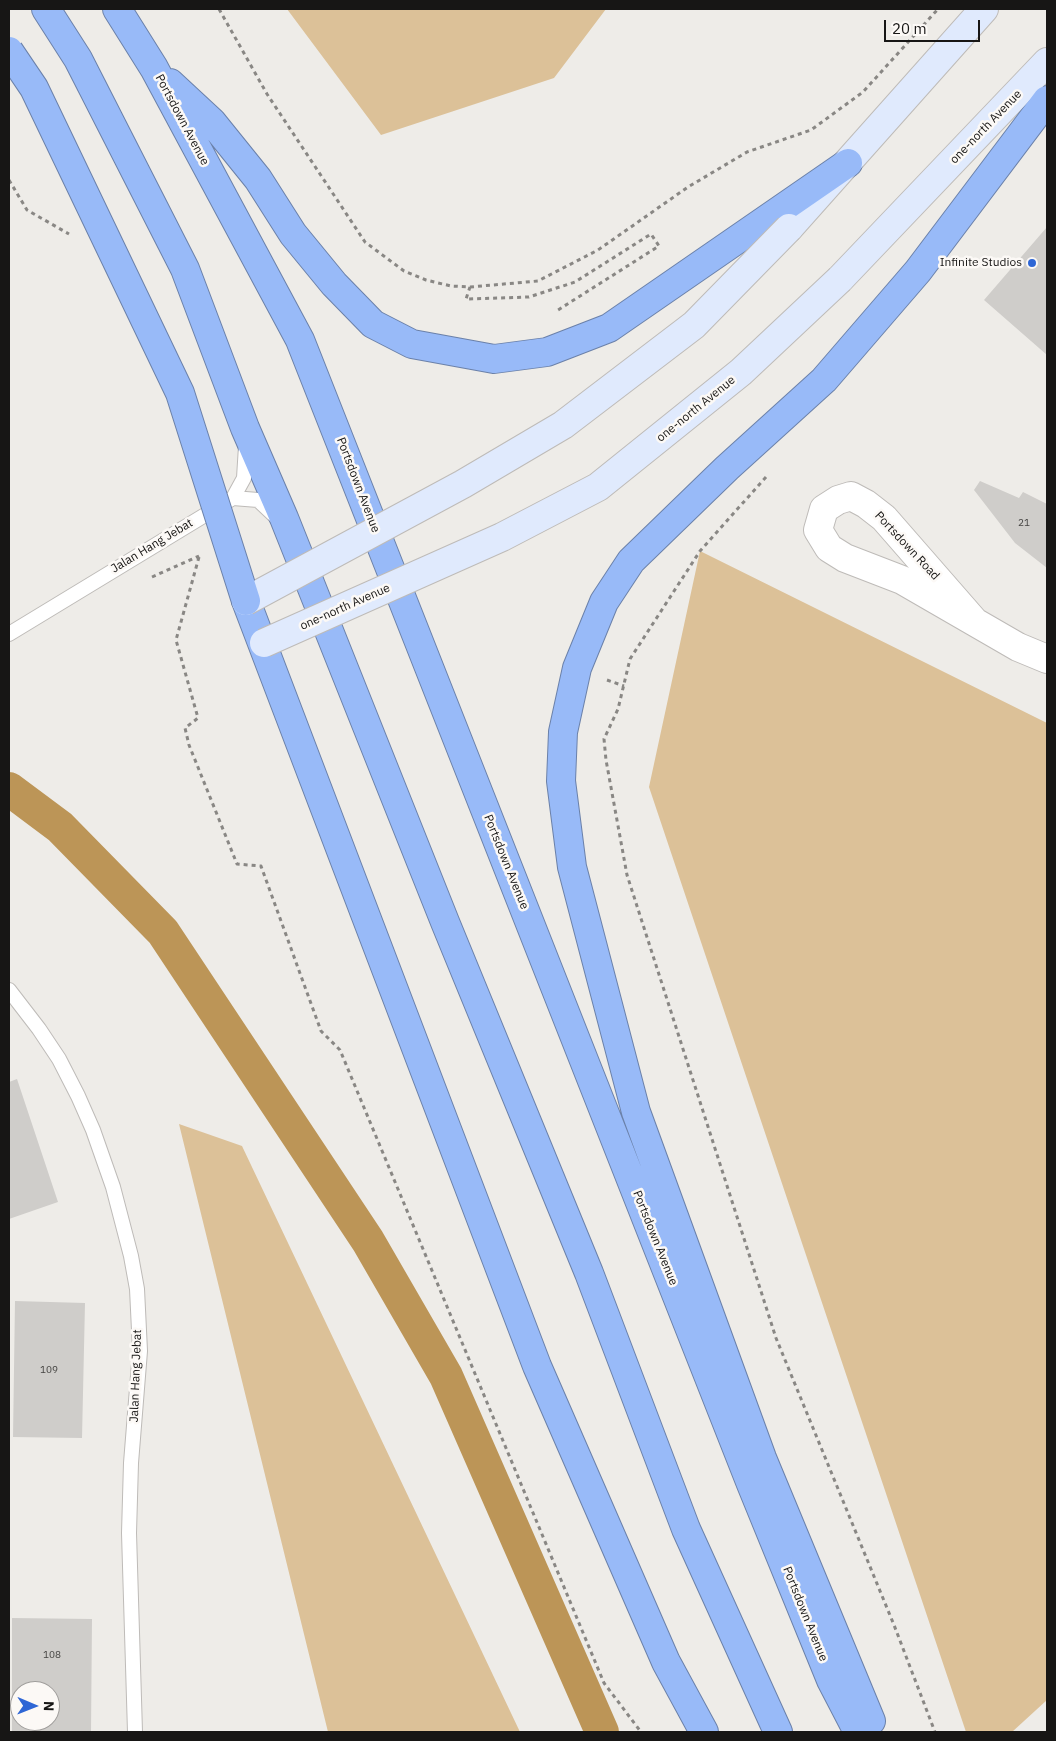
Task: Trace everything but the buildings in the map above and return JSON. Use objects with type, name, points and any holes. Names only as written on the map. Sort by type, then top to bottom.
[{"type":"highway","points":[[46,9],[78,59],[185,269],[245,428],[290,532],[445,922],[589,1273],[686,1529],[778,1732]]},
{"type":"highway","name":"Portsdown Avenue","points":[[117,9],[154,68],[300,340],[751,1484],[831,1680],[858,1732]]},
{"type":"highway","points":[[9,51],[34,88],[180,393],[246,601],[264,643],[537,1366],[666,1662],[704,1732]]},
{"type":"highway","points":[[154,68],[212,122],[258,179],[293,234],[334,284],[373,324],[412,344],[494,358],[548,352],[609,328],[848,163]]},
{"type":"highway","points":[[875,1732],[762,1458],[636,1112],[572,867],[561,781],[563,732],[576,668],[604,602],[632,561],[726,468],[824,380],[918,271],[1047,100]]},
{"type":"street","points":[[246,601],[463,484],[563,425],[694,325],[789,228],[984,9]]},
{"type":"street","name":"one-north Avenue","points":[[264,643],[502,537],[598,487],[742,372],[840,279],[1047,62]]},
{"type":"street","name":"Portsdown Road","points":[[973,620],[884,518],[866,504],[851,496],[838,500],[824,509],[818,530],[829,548],[845,558],[902,580],[1018,647],[1047,659]]},
{"type":"lane","points":[[245,428],[247,457],[244,478],[233,498],[258,500],[290,532]]},
{"type":"lane","name":"Jalan Hang Jebat","points":[[9,634],[233,498]]},
{"type":"lane","name":"Jalan Hang Jebat","points":[[9,990],[59,1058],[93,1130],[113,1187],[131,1256],[137,1289],[140,1351],[131,1463],[129,1533],[135,1732]]},
{"type":"path","points":[[219,9],[267,94],[365,242],[404,271],[426,280],[452,286],[470,287],[538,281],[598,250],[688,187],[747,152],[811,130],[863,92],[938,9]]},
{"type":"path","points":[[9,180],[28,210]]},
{"type":"path","points":[[470,287],[466,299],[529,297],[575,282],[651,234],[659,246],[558,310]]},
{"type":"path","points":[[145,581],[207,553]]},
{"type":"path","points":[[199,556],[176,640],[198,718],[185,728],[189,745],[237,864],[261,866],[321,1031],[340,1050],[604,1683],[641,1732]]},
{"type":"path","points":[[610,672],[606,682],[624,686],[618,709],[604,739],[610,788],[626,875],[776,1338],[890,1616],[935,1732]]},
{"type":"shaded area","points":[[287,9],[606,9],[554,78],[381,135]]},
{"type":"shaded area","points":[[700,551],[1047,723],[1047,1700],[1012,1732],[966,1732],[649,787]]},
{"type":"shaded area","points":[[179,1124],[242,1146],[520,1732],[328,1732]]},
{"type":"waterway","points":[[9,789],[60,827],[163,932],[368,1241],[446,1376],[602,1732]]},
{"type":"place","name":"Infinite Studios","points":[[1032,263]]}]
